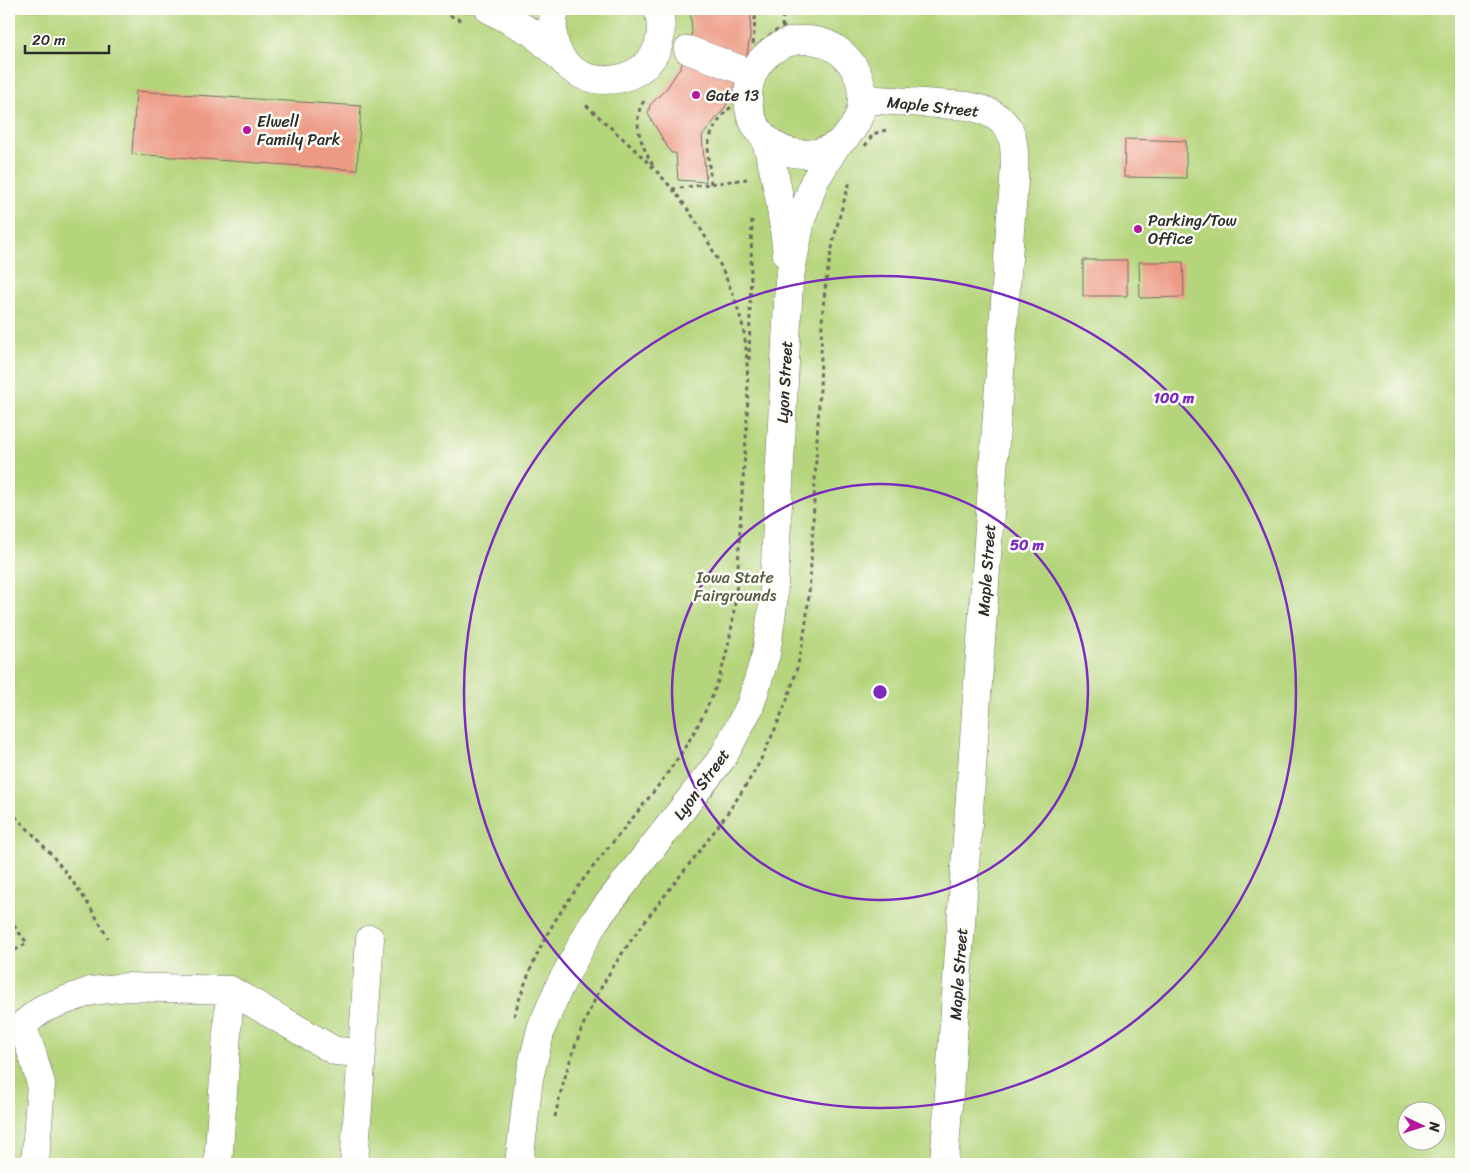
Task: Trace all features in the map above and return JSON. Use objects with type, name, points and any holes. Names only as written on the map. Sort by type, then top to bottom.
[{"type":"street","points":[[489,9],[534,33],[574,71],[590,79],[608,82],[626,78],[641,69],[653,55],[660,39],[661,20],[658,9]]},
{"type":"street","points":[[555,9],[552,23],[554,42],[561,58]]},
{"type":"street","points":[[802,39],[821,41],[838,50],[852,63],[860,80],[863,99],[859,118],[849,134],[836,146],[814,182],[801,220],[789,281],[784,228],[770,155],[765,139],[754,124],[748,106],[748,86],[755,68],[767,54],[784,43],[802,39]]},
{"type":"street","points":[[688,50],[747,62]]},
{"type":"street","name":"Maple Street","points":[[863,99],[968,106],[984,109],[1009,129],[1014,146],[1011,226],[944,1164]]},
{"type":"street","points":[[765,139],[781,150],[799,155],[818,154],[836,146]]},
{"type":"street","name":"Lyon Street","points":[[519,1164],[529,1078],[541,1028],[558,987],[594,922],[723,757],[750,706],[766,654],[773,604],[789,281]]},
{"type":"street","points":[[354,1164],[370,939]]},
{"type":"street","points":[[35,1164],[40,1084],[22,1025],[44,1008],[91,991],[126,987],[230,990],[335,1051],[362,1053]]},
{"type":"street","points":[[218,1164],[230,990]]},
{"type":"path","points":[[782,28],[783,9]]},
{"type":"path","points":[[747,62],[754,11]]},
{"type":"path","points":[[645,100],[641,105],[639,132],[645,152],[657,172]]},
{"type":"path","points":[[514,1016],[522,988],[537,954],[560,912],[669,770],[708,708],[726,654],[737,581],[748,388],[746,348],[740,318],[728,283],[715,255],[697,223],[672,188],[582,101]]},
{"type":"path","points":[[711,184],[708,146],[709,132],[727,109],[738,103]]},
{"type":"path","points":[[672,188],[748,179]]},
{"type":"path","points":[[9,811],[33,835],[63,870],[95,913],[108,938]]},
{"type":"path","points":[[9,919],[27,943],[9,954]]},
{"type":"green space","name":"Iowa State Fairgrounds","points":[[9,9],[1461,9],[1461,1164],[9,1164]]},
{"type":"building","name":"Gate 13","points":[[690,9],[751,9],[750,36],[742,70],[724,109],[702,136],[706,182],[678,180],[676,153],[671,153],[648,114],[650,105],[667,88],[681,66],[688,50],[692,31]]},
{"type":"building","name":"Elwell Family Park","points":[[136,91],[361,106],[357,170],[132,154]]},
{"type":"building","points":[[1125,139],[1186,141],[1186,178],[1124,177]]},
{"type":"building","points":[[1083,260],[1127,260],[1127,296],[1083,296]]},
{"type":"building","points":[[1139,262],[1183,262],[1184,297],[1140,298]]},
{"type":"place","name":"Gate 13","points":[[696,95]]},
{"type":"place","name":"Elwell Family Park","points":[[247,130]]},
{"type":"place","name":"Parking/Tow Office","points":[[1138,229]]}]
